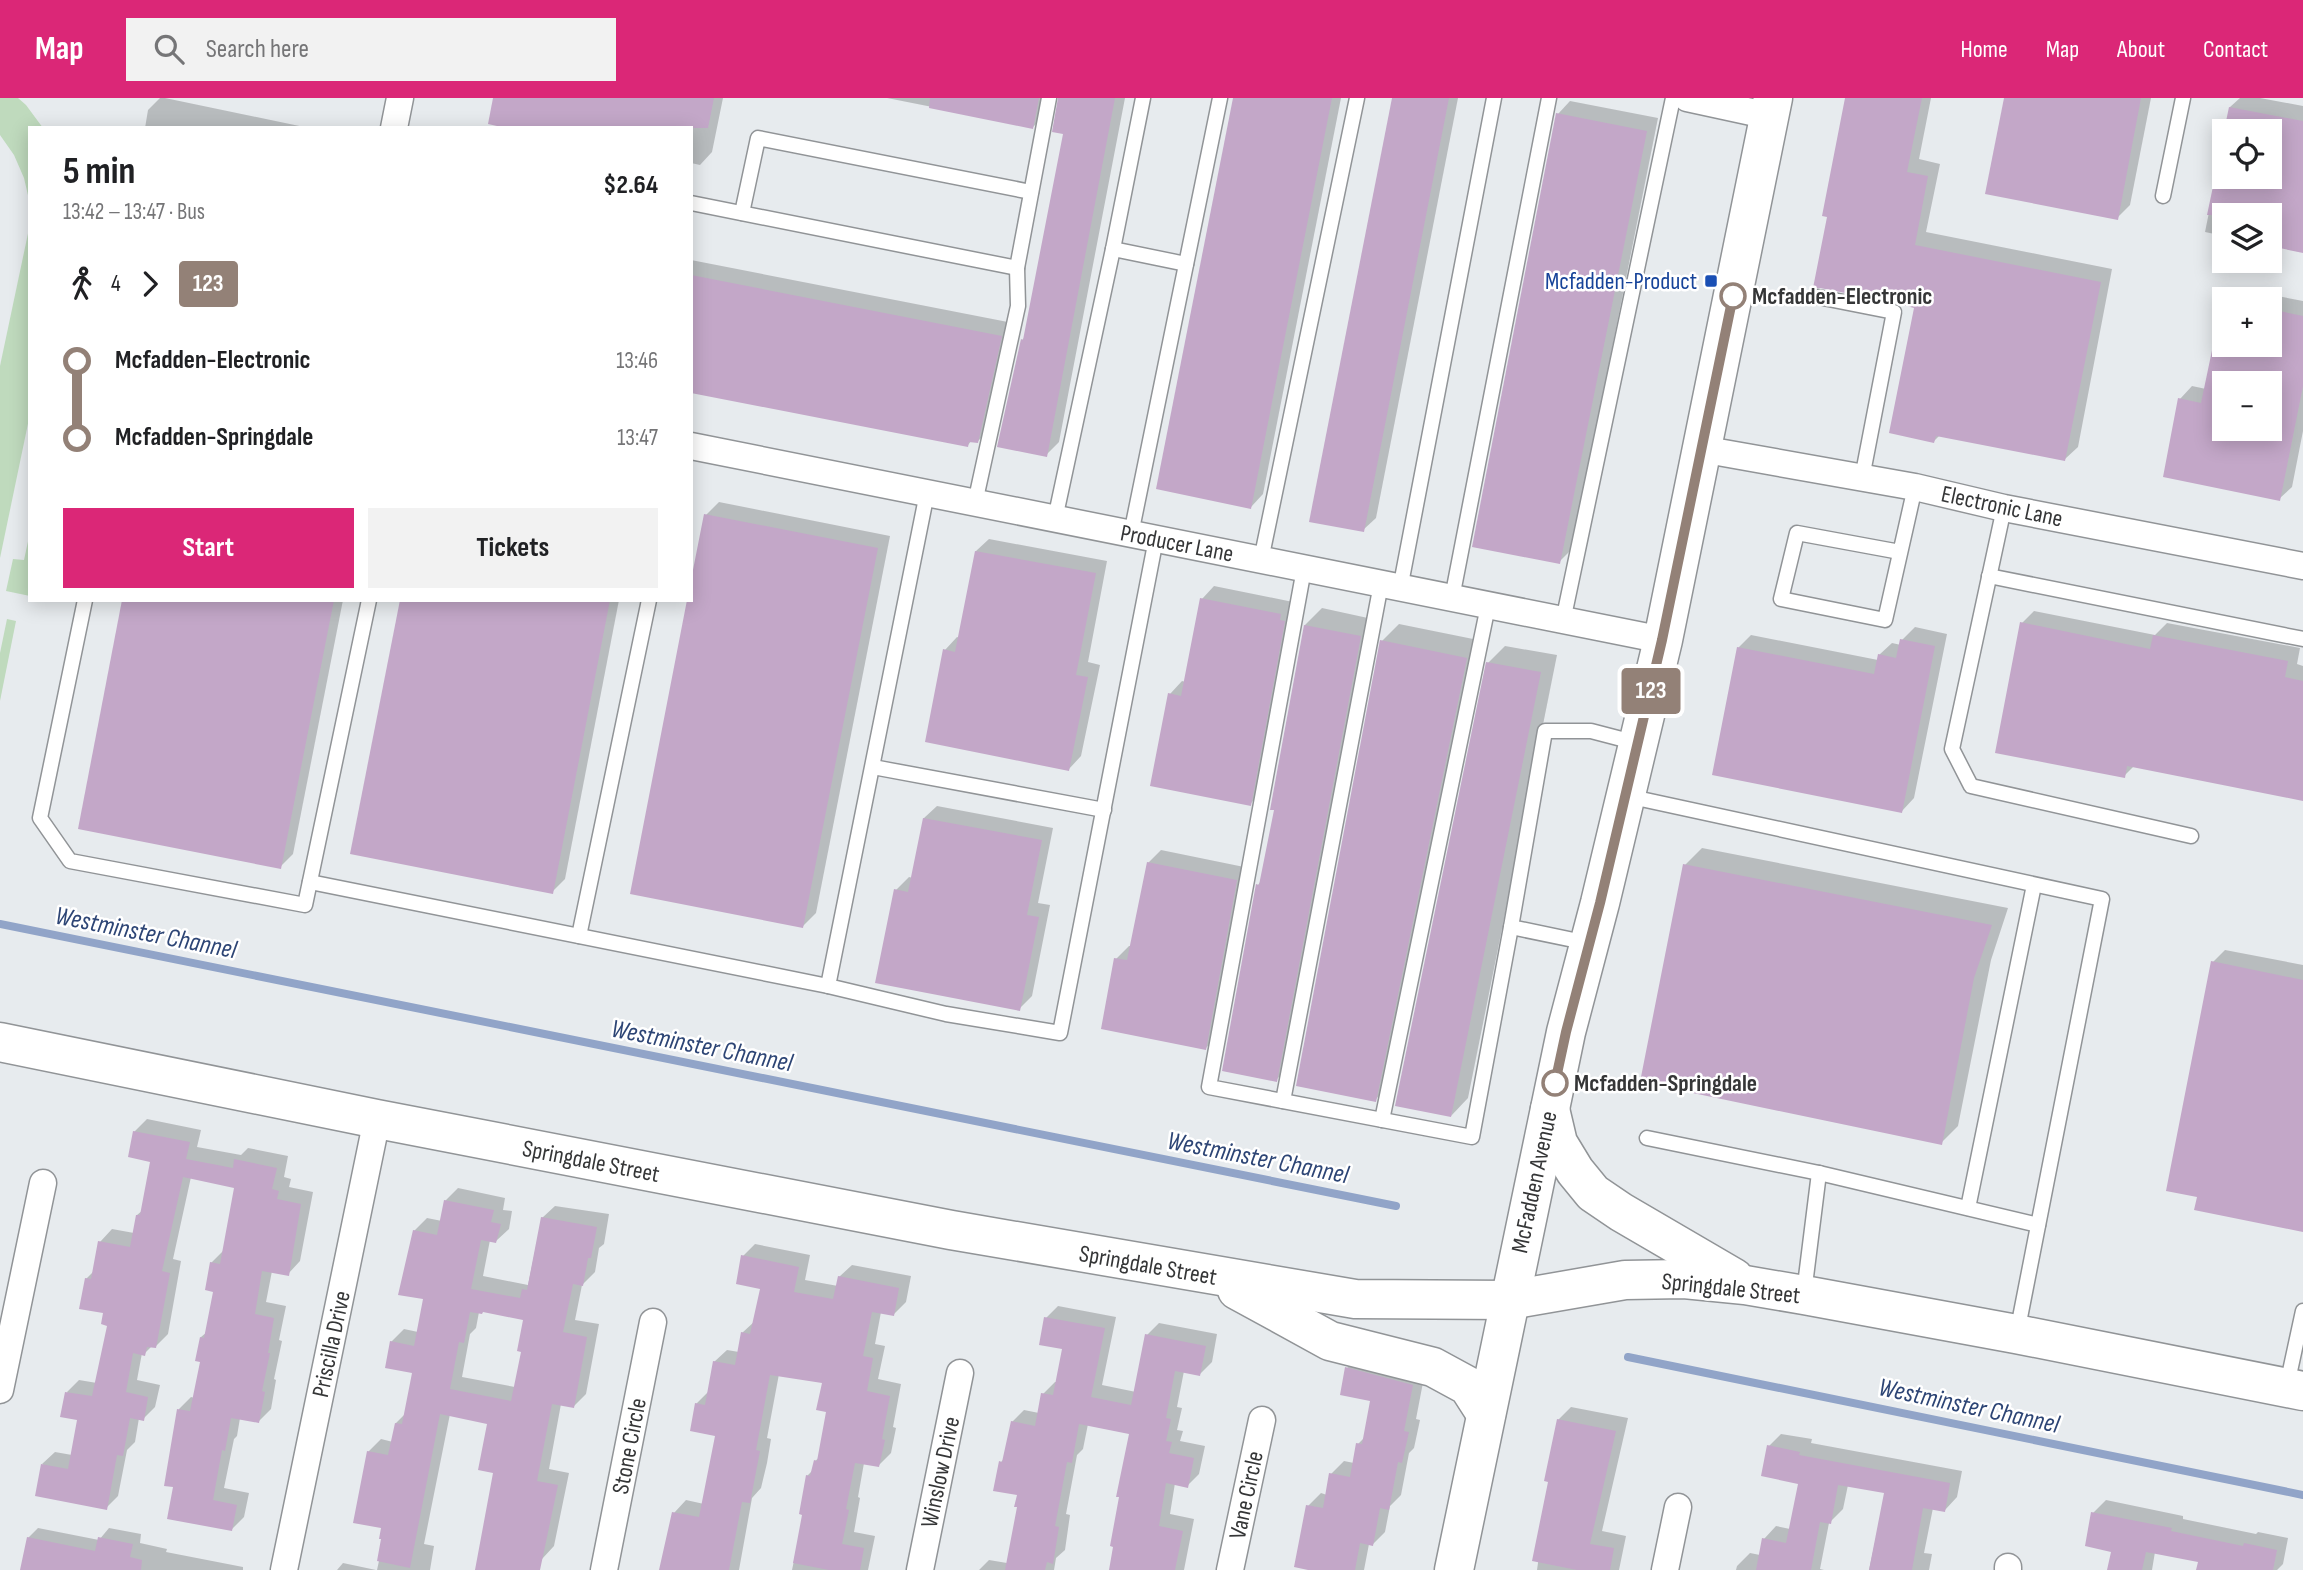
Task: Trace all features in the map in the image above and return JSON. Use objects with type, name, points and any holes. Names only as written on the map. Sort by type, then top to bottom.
[{"type":"main road","name":"McFadden Avenue","points":[[1454,1570],[1566,1032],[1639,743],[1662,640],[1771,107]]},
{"type":"main road","name":"Springdale Street","points":[[0,1042],[377,1119],[951,1230],[1355,1299],[1510,1300],[1625,1280],[1684,1279],[1745,1284],[2295,1389]]},
{"type":"main road","points":[[1550,1109],[1558,1143],[1592,1194],[1745,1284]]},
{"type":"main road","points":[[1211,1276],[1330,1341],[1433,1367],[1468,1387],[1486,1414]]},
{"type":"street","points":[[394,126],[400,98]]},
{"type":"street","points":[[1687,98],[1771,107]]},
{"type":"street","name":"Producer Lane","points":[[693,446],[1662,640]]},
{"type":"street","name":"Electronic Lane","points":[[1701,449],[1915,487],[2004,508],[2303,566]]},
{"type":"street","name":"Priscilla Drive","points":[[284,1570],[377,1119]]},
{"type":"street","points":[[0,1390],[43,1183]]},
{"type":"street","name":"Stone Circle","points":[[604,1570],[653,1322]]},
{"type":"street","name":"Winslow Drive","points":[[920,1570],[960,1373]]},
{"type":"street","name":"Vane Circle","points":[[1230,1570],[1262,1420]]},
{"type":"street","points":[[1665,1570],[1678,1507]]},
{"type":"lane","points":[[975,503],[1018,306],[1017,268],[1049,98]]},
{"type":"lane","points":[[1055,519],[1143,98]]},
{"type":"lane","points":[[310,882],[828,986],[946,1014],[1060,1033],[1104,810],[1143,536],[1186,264],[1220,98]]},
{"type":"lane","points":[[1261,560],[1357,98]]},
{"type":"lane","points":[[1283,1101],[1494,98]]},
{"type":"lane","points":[[1451,598],[1549,98]]},
{"type":"lane","points":[[1563,621],[1673,98]]},
{"type":"lane","points":[[2163,196],[2183,98]]},
{"type":"lane","points":[[743,213],[758,138],[1031,191]]},
{"type":"lane","points":[[693,203],[1017,268]]},
{"type":"lane","points":[[1113,249],[1186,264]]},
{"type":"lane","points":[[1818,297],[1894,312],[1861,478]]},
{"type":"lane","points":[[1900,552],[1797,533],[1781,599],[1885,620],[1915,487]]},
{"type":"lane","points":[[828,986],[927,493]]},
{"type":"lane","points":[[2004,508],[1952,749],[1971,786],[2192,836]]},
{"type":"lane","points":[[1304,569],[1209,1087],[1472,1137],[1545,731],[1591,731],[1639,743]]},
{"type":"lane","points":[[1989,576],[2303,639]]},
{"type":"lane","points":[[85,602],[40,818],[70,861],[305,905],[369,602]]},
{"type":"lane","points":[[579,936],[649,602]]},
{"type":"lane","points":[[1382,1120],[1488,606]]},
{"type":"lane","points":[[873,767],[1104,810]]},
{"type":"lane","points":[[1625,795],[2102,899],[2016,1334]]},
{"type":"lane","points":[[1968,1208],[2034,884]]},
{"type":"lane","points":[[1511,927],[1588,943]]},
{"type":"lane","points":[[1647,1138],[1819,1172],[2038,1225]]},
{"type":"lane","points":[[1804,1295],[1819,1172]]},
{"type":"lane","points":[[2295,1389],[2303,1311]]},
{"type":"green space","points":[[0,98],[18,98],[42,126],[28,126],[28,195],[14,155],[0,135]]},
{"type":"green space","points":[[28,233],[28,424],[0,558],[0,366]]},
{"type":"green space","points":[[28,541],[28,596],[6,591],[13,559],[24,560]]},
{"type":"green space","points":[[7,619],[16,621],[0,701],[0,653]]},
{"type":"building","points":[[493,98],[714,98],[708,128],[488,124]]},
{"type":"building","points":[[930,98],[1039,98],[1033,129],[929,108]]},
{"type":"building","points":[[1058,98],[1115,98],[1047,457],[997,447],[1021,339],[1023,340],[1063,134],[1052,132]]},
{"type":"building","points":[[1233,98],[1332,98],[1251,509],[1156,489]]},
{"type":"building","points":[[1392,98],[1449,98],[1364,532],[1309,522]]},
{"type":"building","points":[[1845,98],[1922,98],[1907,172],[1928,176],[1915,245],[2101,282],[2065,461],[1936,436],[1934,443],[1889,433],[1914,308],[1813,288],[1827,217],[1822,216]]},
{"type":"building","points":[[2004,98],[2141,98],[2118,220],[1985,194]]},
{"type":"building","points":[[2229,107],[2303,121],[2303,253],[2282,249],[2282,203],[2212,203],[2212,215],[2207,215],[2212,189],[2282,189],[2282,119],[2226,119]]},
{"type":"building","points":[[1556,113],[1647,131],[1560,564],[1472,547]]},
{"type":"building","points":[[693,275],[1002,336],[978,443],[969,442],[968,447],[693,393]]},
{"type":"building","points":[[2282,312],[2303,316],[2303,386],[2280,501],[2163,477],[2178,398],[2201,403],[2212,350],[2212,357],[2282,357]]},
{"type":"building","points":[[704,514],[878,548],[803,928],[630,894],[687,602],[693,602],[693,570]]},
{"type":"building","points":[[975,551],[1096,573],[1076,675],[1088,677],[1069,771],[925,742],[943,649],[955,652]]},
{"type":"building","points":[[1200,598],[1281,614],[1280,620],[1285,621],[1251,806],[1150,786],[1168,693],[1181,696]]},
{"type":"building","points":[[122,602],[334,602],[281,869],[78,829]]},
{"type":"building","points":[[400,602],[610,602],[553,894],[350,854]]},
{"type":"building","points":[[2020,622],[2150,649],[2153,635],[2288,661],[2285,677],[2303,681],[2303,801],[2127,766],[2125,778],[1995,753]]},
{"type":"building","points":[[1304,625],[1361,636],[1277,1082],[1222,1071],[1256,884],[1259,885],[1274,810],[1270,810]]},
{"type":"building","points":[[1900,639],[1935,646],[1902,813],[1712,775],[1737,647],[1874,674],[1878,654],[1896,658]]},
{"type":"building","points":[[1380,640],[1467,658],[1376,1102],[1296,1086]]},
{"type":"building","points":[[1486,662],[1541,672],[1451,1117],[1395,1106]]},
{"type":"building","points":[[923,818],[1042,840],[1027,915],[1039,917],[1020,1011],[875,983],[894,889],[908,892]]},
{"type":"building","points":[[1147,862],[1237,880],[1206,1050],[1101,1029],[1114,958],[1127,960]]},
{"type":"building","points":[[1683,864],[1992,925],[1974,978],[1942,1145],[1640,1082]]},
{"type":"building","points":[[2211,961],[2303,980],[2303,1232],[2194,1210],[2197,1197],[2166,1191]]},
{"type":"building","points":[[133,1131],[190,1142],[186,1159],[233,1168],[234,1159],[277,1168],[272,1189],[279,1191],[277,1199],[301,1204],[289,1276],[262,1271],[255,1314],[274,1318],[259,1423],[231,1418],[225,1451],[222,1450],[213,1500],[237,1505],[232,1531],[167,1519],[173,1487],[164,1486],[177,1409],[190,1411],[200,1362],[195,1361],[200,1337],[204,1338],[213,1292],[205,1290],[210,1262],[220,1264],[234,1188],[183,1177],[162,1271],[170,1273],[156,1348],[147,1347],[145,1356],[133,1353],[126,1392],[148,1397],[144,1421],[130,1418],[123,1456],[117,1455],[107,1510],[35,1496],[41,1464],[68,1469],[77,1420],[60,1417],[65,1392],[92,1396],[107,1326],[101,1324],[103,1313],[79,1309],[85,1278],[91,1279],[98,1241],[130,1247],[136,1215],[140,1215],[150,1162],[128,1157]]},
{"type":"building","points":[[444,1200],[494,1210],[491,1222],[501,1224],[496,1243],[481,1240],[471,1289],[520,1298],[522,1289],[527,1290],[541,1217],[597,1227],[583,1286],[573,1284],[563,1332],[587,1337],[574,1408],[552,1404],[537,1481],[558,1485],[540,1570],[475,1570],[493,1473],[478,1470],[487,1424],[440,1414],[410,1568],[377,1561],[381,1528],[353,1523],[367,1451],[388,1455],[395,1423],[402,1424],[412,1373],[385,1368],[390,1341],[414,1346],[423,1299],[398,1295],[413,1230],[437,1235]],"holes":[[[470,1312],[483,1312],[523,1320],[517,1351],[521,1352],[511,1401],[450,1389],[459,1342],[464,1343]]]},
{"type":"building","points":[[741,1255],[799,1267],[794,1292],[833,1299],[838,1276],[899,1288],[894,1316],[872,1312],[863,1356],[873,1358],[867,1391],[890,1396],[879,1467],[855,1463],[846,1509],[849,1510],[842,1544],[864,1548],[860,1570],[829,1570],[793,1563],[806,1475],[810,1476],[814,1460],[817,1461],[826,1412],[816,1410],[822,1383],[770,1375],[756,1450],[760,1451],[750,1503],[742,1502],[729,1570],[659,1570],[672,1512],[699,1517],[715,1436],[690,1431],[695,1403],[705,1405],[713,1361],[735,1365],[741,1332],[750,1334],[760,1289],[736,1284]]},
{"type":"building","points":[[1044,1317],[1105,1328],[1091,1397],[1131,1405],[1145,1334],[1206,1346],[1200,1376],[1175,1371],[1166,1418],[1171,1419],[1166,1441],[1172,1442],[1169,1453],[1194,1458],[1188,1488],[1166,1483],[1159,1526],[1183,1531],[1175,1570],[1109,1570],[1113,1547],[1110,1546],[1119,1497],[1116,1497],[1129,1434],[1079,1424],[1072,1463],[1067,1462],[1055,1526],[1059,1527],[1053,1564],[1047,1562],[1045,1570],[1005,1570],[1017,1495],[993,1491],[1011,1421],[1035,1426],[1041,1393],[1053,1395],[1062,1349],[1039,1345]]},
{"type":"building","points":[[1345,1367],[1413,1385],[1404,1431],[1409,1432],[1402,1463],[1398,1462],[1389,1510],[1380,1508],[1373,1546],[1360,1543],[1355,1570],[1308,1570],[1294,1567],[1306,1505],[1323,1508],[1329,1473],[1350,1477],[1356,1443],[1362,1444],[1370,1401],[1340,1395]]},
{"type":"building","points":[[1557,1419],[1616,1431],[1590,1544],[1614,1548],[1610,1570],[1577,1570],[1532,1561]]},
{"type":"building","points":[[1767,1445],[1800,1452],[1799,1455],[1950,1483],[1945,1512],[1923,1508],[1912,1570],[1869,1570],[1884,1493],[1838,1485],[1831,1524],[1820,1522],[1811,1570],[1756,1570],[1762,1538],[1786,1543],[1798,1484],[1761,1476]]},
{"type":"building","points":[[2091,1512],[2243,1546],[2244,1543],[2277,1550],[2273,1570],[2196,1570],[2198,1562],[2146,1552],[2142,1570],[2107,1570],[2111,1552],[2085,1546]]},
{"type":"building","points":[[27,1537],[95,1551],[98,1537],[133,1544],[130,1557],[142,1560],[141,1570],[20,1570]]},
{"type":"waterway","name":"Westminster Channel","points":[[0,924],[1396,1206]]},
{"type":"waterway","name":"Westminster Channel","points":[[1628,1357],[2303,1495]]},
{"type":"bus line","name":"123","points":[[1555,1083],[1662,640],[1733,296]]},
{"type":"place","name":"Mcfadden-Product","points":[[1711,281]]},
{"type":"place","name":"Mcfadden-Electronic","points":[[1733,296]]},
{"type":"place","name":"Mcfadden-Springdale","points":[[1555,1083]]}]
